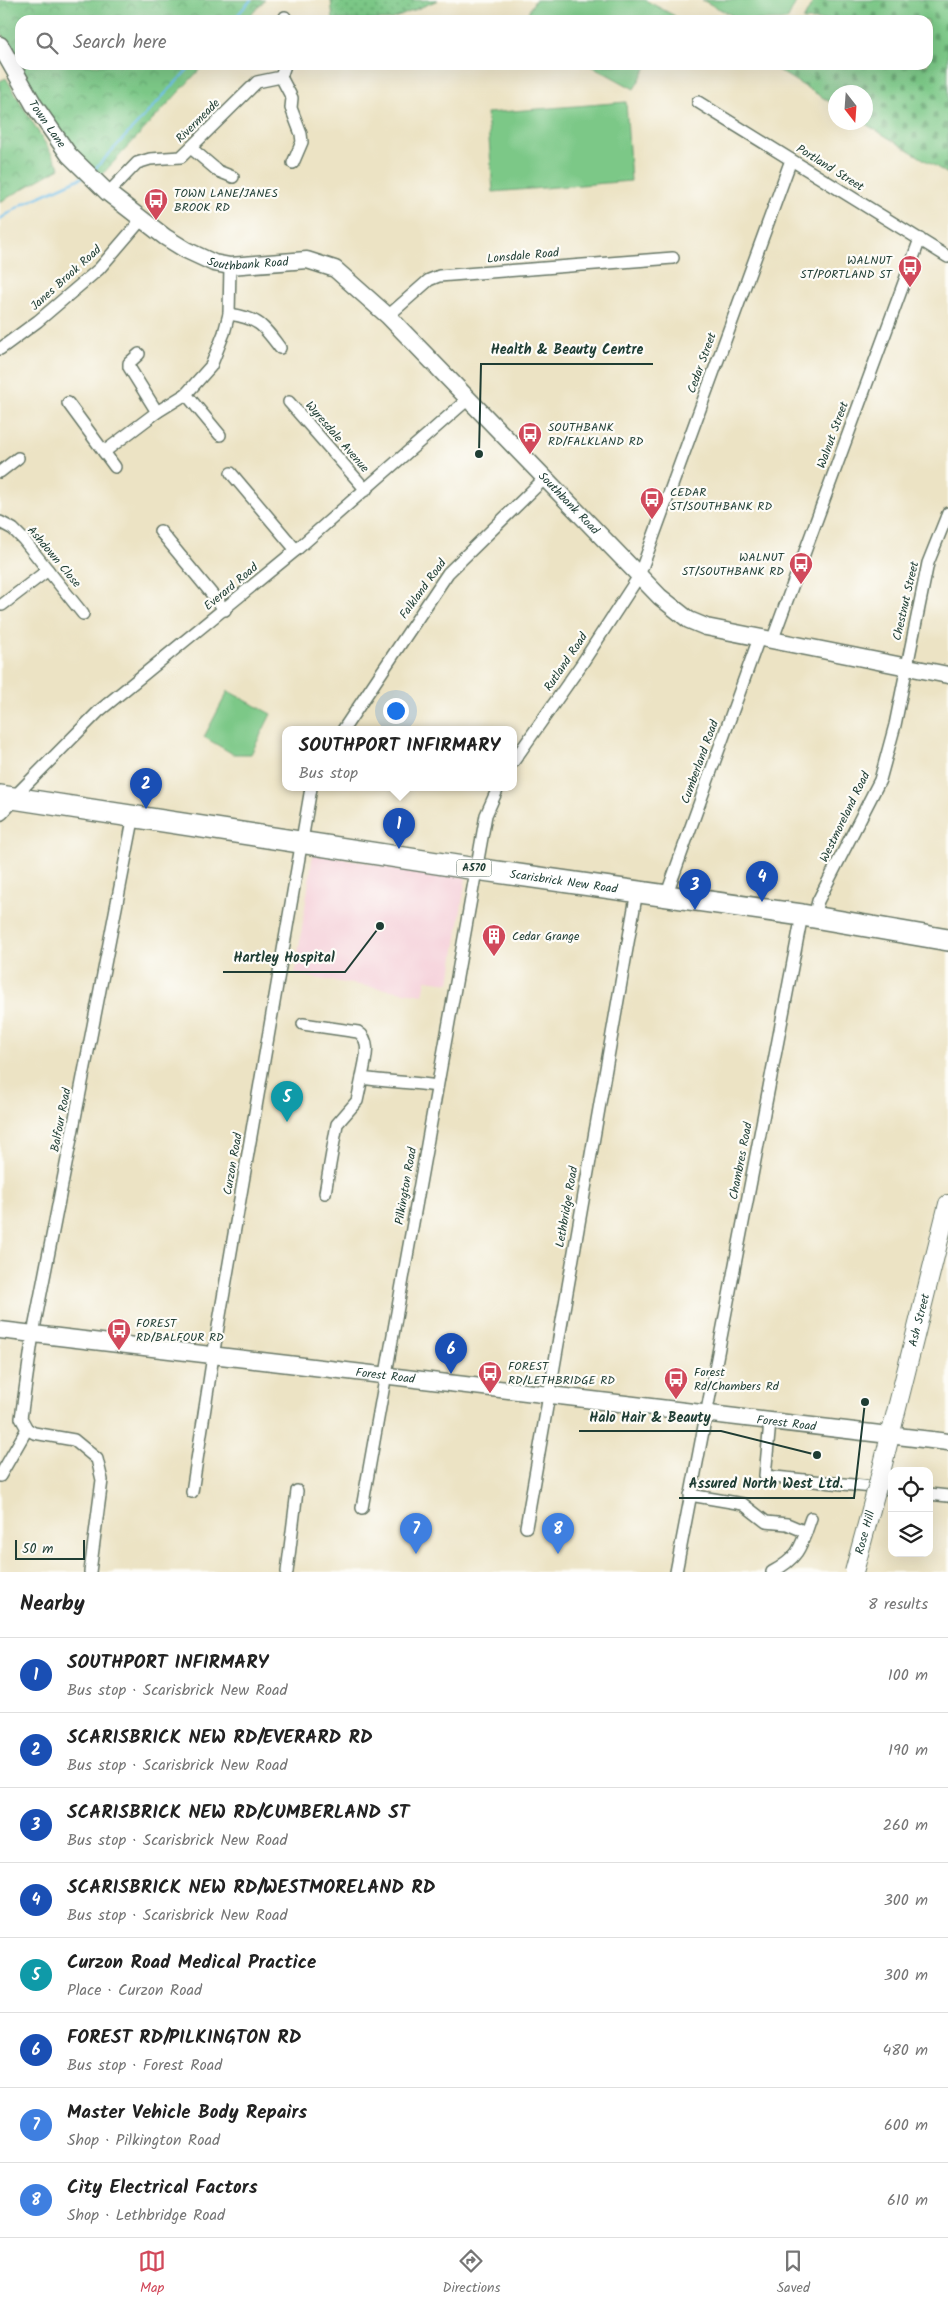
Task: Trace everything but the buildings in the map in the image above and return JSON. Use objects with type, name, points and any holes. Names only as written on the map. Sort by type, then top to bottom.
[{"type":"highway","name":"Scarisbrick New Road","points":[[4,802],[134,815],[476,869],[808,916],[948,940]]},
{"type":"main road","name":"Ash Street","points":[[892,1435],[948,1204]]},
{"type":"main road","name":"Rose Hill","points":[[854,1572],[886,1485],[892,1435]]},
{"type":"street","name":"Town Lane","points":[[0,45],[34,105],[69,155],[108,193]]},
{"type":"street","points":[[283,70],[281,77],[292,98],[292,108],[302,142],[293,163]]},
{"type":"street","name":"Rivermeade","points":[[108,193],[137,164],[150,159],[181,157],[257,82],[281,77]]},
{"type":"street","name":"Portland Street","points":[[698,102],[948,257]]},
{"type":"street","points":[[191,148],[218,171],[232,177]]},
{"type":"street","name":"Cedar Street","points":[[639,576],[791,160]]},
{"type":"street","name":"Southbank Road","points":[[108,193],[165,237],[192,254],[214,263],[230,266],[306,260],[335,269],[388,316],[467,400],[639,576],[688,620],[706,627],[948,675]]},
{"type":"street","name":"Janes Brook Road","points":[[0,349],[38,321],[99,268],[142,219]]},
{"type":"street","name":"Walnut Street","points":[[766,639],[920,240]]},
{"type":"street","name":"Lonsdale Road","points":[[388,316],[429,280],[439,276],[674,258]]},
{"type":"street","points":[[104,452],[157,412],[186,394],[211,366],[229,314],[230,266]]},
{"type":"street","points":[[229,314],[256,320],[266,328],[280,348]]},
{"type":"street","points":[[139,354],[132,359],[129,367],[157,412]]},
{"type":"street","points":[[186,394],[220,435]]},
{"type":"street","name":"Everard Road","points":[[4,802],[99,711],[225,610],[296,550],[467,400]]},
{"type":"street","name":"Wyresdale Avenue","points":[[289,402],[366,490]]},
{"type":"street","points":[[68,403],[115,467]]},
{"type":"street","points":[[0,472],[18,458]]},
{"type":"street","points":[[231,474],[296,550]]},
{"type":"street","name":"Falkland Road","points":[[346,726],[448,573],[544,479]]},
{"type":"street","name":"Chestnut Street","points":[[906,668],[928,563],[948,513]]},
{"type":"street","name":"Ashdown Close","points":[[0,522],[13,529],[24,539],[83,614]]},
{"type":"street","points":[[160,531],[225,610]]},
{"type":"street","points":[[2,606],[48,570]]},
{"type":"street","name":"Rutland Road","points":[[517,756],[581,665],[639,576]]},
{"type":"street","name":"Cumberland Road","points":[[666,896],[766,639]]},
{"type":"street","name":"Westmoreland Road","points":[[808,916],[818,901],[880,780],[895,725],[906,668]]},
{"type":"street","points":[[301,842],[310,791]]},
{"type":"street","points":[[476,869],[486,815],[497,791]]},
{"type":"street","name":"Balfour Road","points":[[27,1429],[21,1418],[33,1334],[134,815]]},
{"type":"street","name":"Curzon Road","points":[[192,1492],[213,1356],[301,842]]},
{"type":"street","name":"Pilkington Road","points":[[362,1508],[476,869]]},
{"type":"street","name":"Lethbridge Road","points":[[526,1527],[637,891]]},
{"type":"street","name":"Chambres Road","points":[[676,1572],[706,1413],[808,916]]},
{"type":"street","points":[[303,1024],[358,1032],[364,1035],[367,1042],[357,1102],[337,1124],[325,1193]]},
{"type":"street","points":[[362,1078],[394,1083],[409,1081],[437,1086]]},
{"type":"street","name":"Forest Road","points":[[0,1330],[948,1442]]},
{"type":"street","points":[[770,1422],[765,1476],[886,1485]]},
{"type":"street","points":[[0,1476],[27,1429],[34,1433],[74,1440],[97,1459],[102,1480],[90,1572]]},
{"type":"street","points":[[287,1572],[297,1491]]},
{"type":"street","points":[[933,1494],[948,1496]]},
{"type":"street","points":[[690,1495],[743,1504],[766,1522],[787,1524],[806,1532]]},
{"type":"street","points":[[772,1572],[788,1568],[801,1548],[811,1518]]},
{"type":"shaded area","points":[[313,854],[466,877],[450,983],[426,980],[423,995],[295,975]]},
{"type":"green space","points":[[0,0],[265,0],[251,15],[15,15],[15,57],[0,30]]},
{"type":"green space","points":[[331,0],[438,0],[403,15],[332,15]]},
{"type":"green space","points":[[535,0],[645,0],[673,15],[527,15]]},
{"type":"green space","points":[[702,0],[797,0],[790,15],[731,15]]},
{"type":"green space","points":[[814,0],[948,0],[948,174],[873,128],[873,85],[828,85],[828,101],[778,70],[933,70],[933,15],[806,15]]},
{"type":"green space","points":[[22,70],[199,70],[96,181],[69,155]]},
{"type":"green space","points":[[599,70],[645,70],[634,89]]},
{"type":"green space","points":[[6,78],[60,168],[0,202],[0,81]]},
{"type":"green space","points":[[626,102],[631,181],[493,192],[487,113]]},
{"type":"green space","points":[[228,691],[271,714],[251,754],[233,754],[204,737]]},
{"type":"waterway","points":[[238,15],[251,0]]},
{"type":"waterway","points":[[94,170],[187,70]]},
{"type":"waterway","points":[[0,219],[23,204],[83,177]]},
{"type":"place","name":"TOWN LANE/JANES BROOK RD","points":[[156,221]]},
{"type":"place","name":"WALNUT ST/PORTLAND ST","points":[[910,288]]},
{"type":"place","name":"Health & Beauty Centre","points":[[479,454]]},
{"type":"place","name":"SOUTHBANK RD/FALKLAND RD","points":[[530,455]]},
{"type":"place","name":"CEDAR ST/SOUTHBANK RD","points":[[652,520]]},
{"type":"place","name":"WALNUT ST/SOUTHBANK RD","points":[[801,585]]},
{"type":"place","name":"SCARISBRICK NEW RD/EVERARD RD","points":[[146,809]]},
{"type":"place","name":"SOUTHPORT INFIRMARY","points":[[399,849]]},
{"type":"place","name":"SCARISBRICK NEW RD/WESTMORELAND RD","points":[[762,902]]},
{"type":"place","name":"SCARISBRICK NEW RD/CUMBERLAND ST","points":[[695,910]]},
{"type":"place","name":"Hartley Hospital","points":[[380,926]]},
{"type":"place","name":"Cedar Grange","points":[[494,957]]},
{"type":"place","name":"Curzon Road Medical Practice","points":[[287,1122]]},
{"type":"place","name":"FOREST RD/BALFOUR RD","points":[[119,1351]]},
{"type":"place","name":"FOREST RD/PILKINGTON RD","points":[[451,1374]]},
{"type":"place","name":"FOREST RD/LETHBRIDGE RD","points":[[490,1394]]},
{"type":"place","name":"Forest Rd/Chambers Rd","points":[[676,1400]]},
{"type":"place","name":"Assured North West Ltd.","points":[[865,1402]]},
{"type":"place","name":"Halo Hair & Beauty","points":[[817,1455]]},
{"type":"place","name":"Master Vehicle Body Repairs","points":[[416,1554]]},
{"type":"place","name":"City Electrical Factors","points":[[558,1554]]}]
